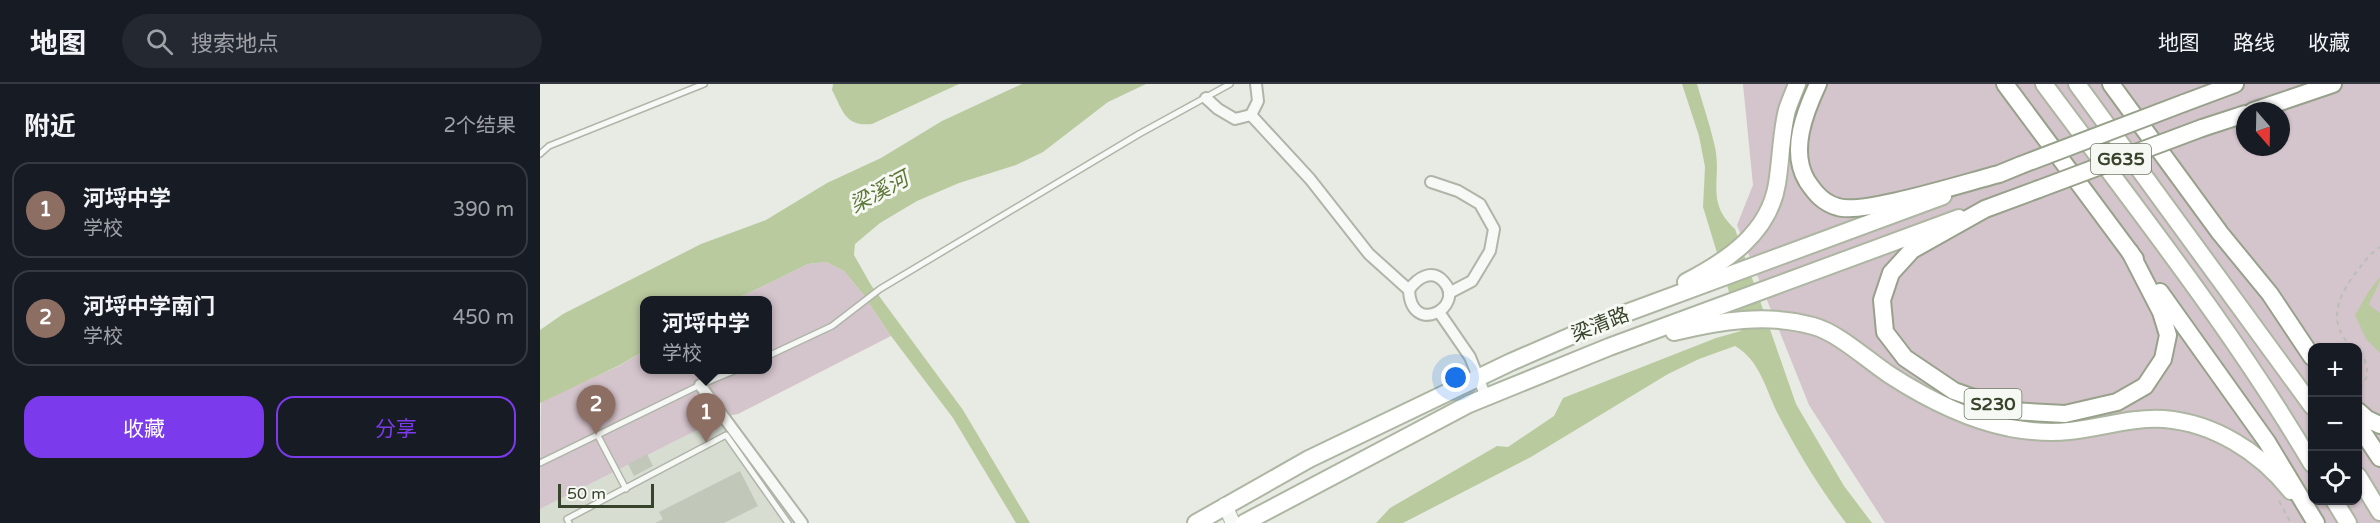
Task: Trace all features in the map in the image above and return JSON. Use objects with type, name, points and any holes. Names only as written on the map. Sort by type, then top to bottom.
[{"type":"main road","points":[[1625,313],[1715,267],[1746,243],[1766,217],[1777,186],[1787,110],[1797,84]]},
{"type":"main road","points":[[1818,84],[1805,114],[1799,155],[1805,177],[1817,196],[1838,208],[1863,209],[1999,174]]},
{"type":"main road","points":[[2005,84],[2197,341],[2267,442],[2315,521]]},
{"type":"main road","points":[[2043,84],[2196,289],[2275,400],[2308,456]]},
{"type":"main road","points":[[2077,84],[2308,399]]},
{"type":"main road","points":[[2111,84],[2220,233],[2270,294],[2308,350]]},
{"type":"main road","points":[[2191,101],[2221,84]]},
{"type":"main road","points":[[2191,101],[2235,84]]},
{"type":"main road","points":[[2280,102],[2333,84]]},
{"type":"main road","name":"梁清路","points":[[1196,523],[1310,459],[1477,377],[1625,313],[1761,264],[2191,101]]},
{"type":"main road","name":"G635","points":[[1985,209],[2236,117]]},
{"type":"main road","points":[[1718,314],[1772,287],[1985,209]]},
{"type":"main road","name":"S230","points":[[1985,209],[1912,250],[1891,273],[1882,300],[1885,332],[1905,357],[1954,391],[2011,411],[2065,414],[2117,402],[2145,386],[2163,359],[2168,334],[2161,312],[2130,252]]},
{"type":"main road","points":[[1718,314],[1775,319],[1815,326],[1855,349],[1889,374],[1947,409],[2010,428],[2067,432],[2163,419],[2202,426],[2241,445],[2272,469],[2315,521]]},
{"type":"main road","name":"梁清路","points":[[1244,523],[1459,409],[1486,397],[1609,347],[1718,314]]},
{"type":"main road","points":[[2362,415],[2380,425]]},
{"type":"main road","points":[[2362,430],[2380,458]]},
{"type":"main road","points":[[2362,483],[2380,512]]},
{"type":"main road","points":[[2337,505],[2348,523]]},
{"type":"street","points":[[1206,98],[1218,109],[1235,119],[1251,115],[1258,101],[1256,84]]},
{"type":"street","points":[[1251,115],[1310,179],[1370,254],[1409,290]]},
{"type":"street","points":[[1431,182],[1458,191],[1480,204],[1494,230],[1490,251],[1472,281],[1449,293]]},
{"type":"street","points":[[1425,275],[1436,276],[1445,283],[1449,293],[1447,304],[1439,312],[1427,315],[1416,311],[1409,302],[1409,290],[1415,280],[1425,275]]},
{"type":"street","points":[[1439,312],[1470,357],[1486,397]]},
{"type":"street","points":[[700,385],[802,523]]},
{"type":"street","points":[[1225,505],[1233,523]]},
{"type":"lane","points":[[540,154],[549,146],[705,84]]},
{"type":"lane","points":[[772,354],[832,326],[880,289],[1139,134],[1230,84]]},
{"type":"lane","points":[[540,464],[597,434],[725,374]]},
{"type":"lane","points":[[597,434],[626,489]]},
{"type":"lane","points":[[569,523],[567,519],[726,435],[788,523]]},
{"type":"path","points":[[2348,343],[2338,323],[2337,307],[2342,291],[2363,262],[2380,247]]},
{"type":"path","points":[[2362,357],[2365,360],[2368,375],[2362,385]]},
{"type":"shaded area","points":[[1743,84],[2380,84],[2380,523],[1885,523],[1809,405],[1737,225],[1753,185]]},
{"type":"shaded area","points":[[826,262],[844,271],[863,294],[891,336],[738,414],[723,417],[540,509],[541,401],[619,366],[640,353],[640,374],[772,374],[772,296],[742,296],[808,264]]},
{"type":"shaded area","points":[[723,417],[797,523],[540,523],[540,509]]},
{"type":"water","points":[[833,84],[959,84],[872,124],[863,124],[850,120],[842,111],[832,90]]},
{"type":"water","name":"梁溪河","points":[[1022,84],[1146,84],[1108,102],[1043,152],[1016,165],[959,183],[917,201],[880,223],[855,244],[854,255],[871,285],[963,410],[1030,523],[1016,523],[953,418],[891,336],[863,294],[844,271],[826,262],[808,264],[742,296],[640,296],[640,353],[540,403],[540,330],[563,314],[701,244],[766,220],[827,183],[881,158],[942,121]]},
{"type":"water","points":[[1682,84],[1697,84],[1715,147],[1717,200],[1726,219],[1735,229],[1796,404],[1844,486],[1872,523],[1846,523],[1794,444],[1757,368],[1744,352],[1735,346],[1699,359],[1668,374],[1531,457],[1403,523],[1376,523],[1390,508],[1497,446],[1508,447],[1554,416],[1563,398],[1716,338],[1741,331],[1703,207],[1705,167],[1699,136]]},
{"type":"water","points":[[2380,277],[2369,305],[2380,313],[2380,353],[2366,339],[2355,315]]},
{"type":"building","points":[[647,454],[653,466],[634,476],[628,464]]},
{"type":"building","points":[[740,471],[758,506],[724,523],[655,523],[663,519],[659,512]]},
{"type":"place","name":"河埒中学南门","points":[[596,435]]},
{"type":"place","name":"河埒中学","points":[[706,443]]}]
